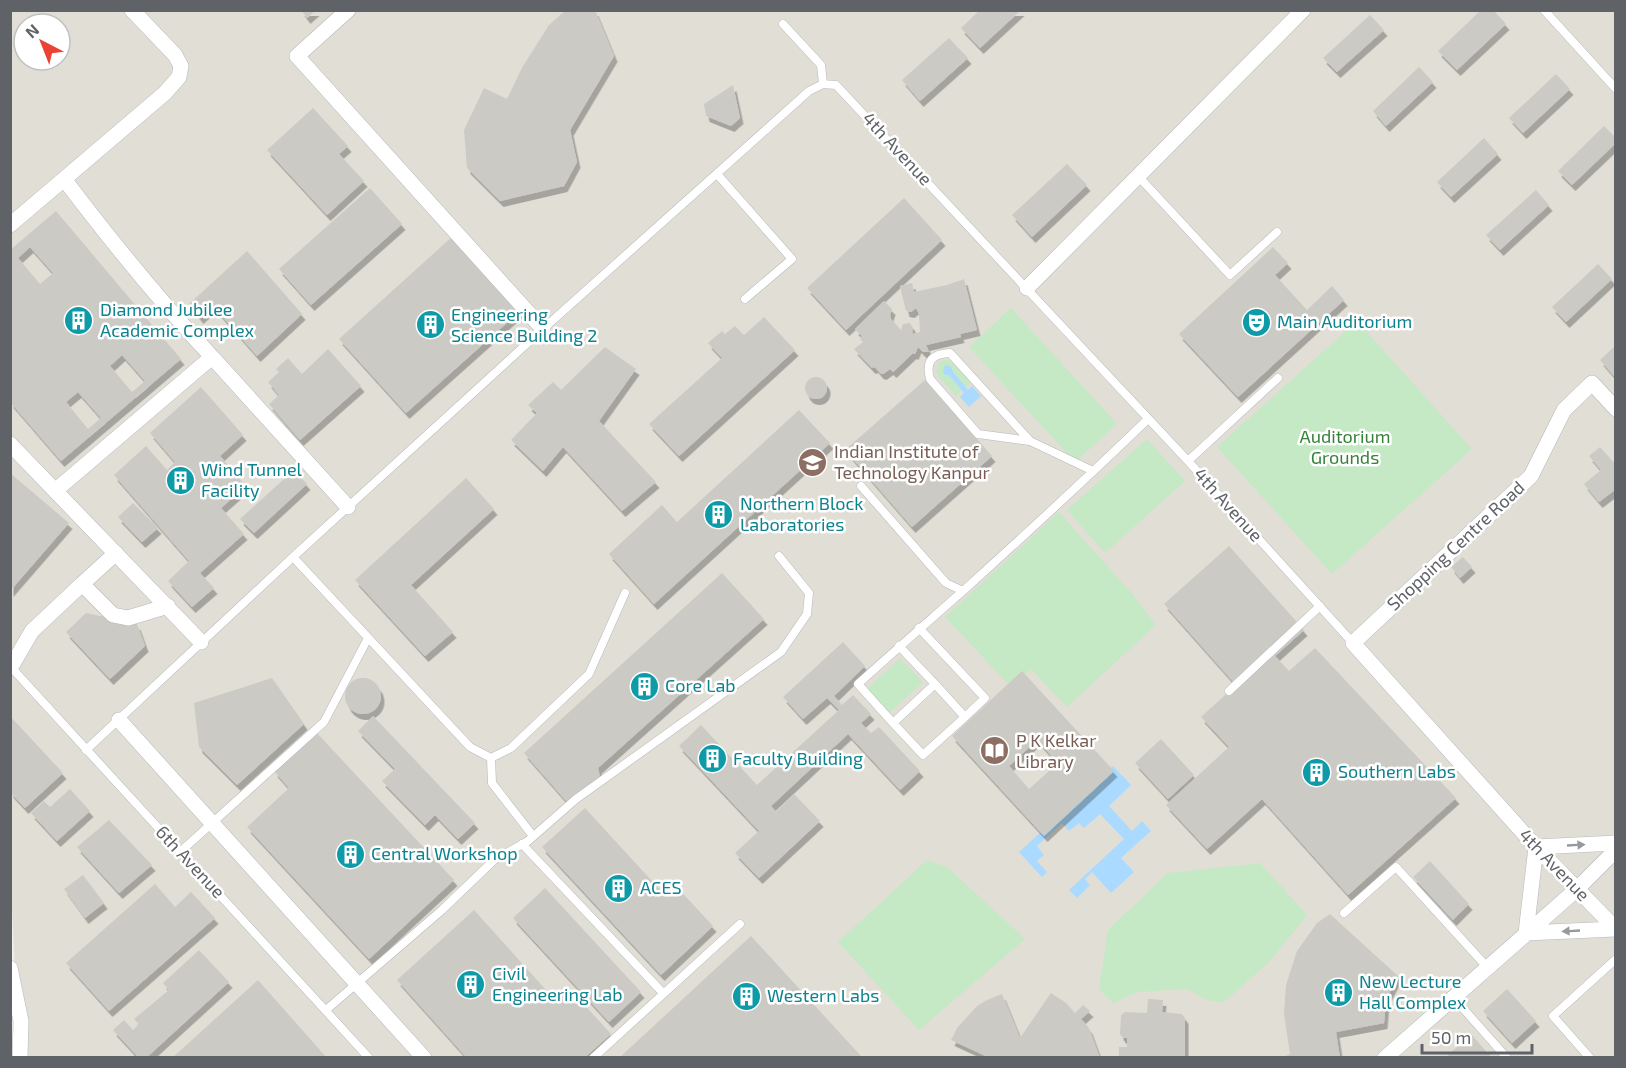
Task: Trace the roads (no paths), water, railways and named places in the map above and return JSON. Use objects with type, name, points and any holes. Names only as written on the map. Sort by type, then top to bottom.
[{"type":"street","points":[[10,225],[165,93],[179,77],[181,66],[175,55],[132,10]]},
{"type":"street","points":[[348,10],[297,56],[543,328]]},
{"type":"street","points":[[1027,288],[1303,10]]},
{"type":"street","points":[[64,179],[163,303],[348,507]]},
{"type":"street","points":[[56,490],[212,357]]},
{"type":"street","name":"Shopping Centre Road","points":[[1353,643],[1531,476],[1564,410],[1592,383],[1616,409]]},
{"type":"street","points":[[10,444],[201,642]]},
{"type":"street","points":[[11,667],[32,632],[116,553]]},
{"type":"street","points":[[82,584],[113,615],[128,618],[168,606]]},
{"type":"street","name":"4th Avenue","points":[[1353,643],[1536,847],[1615,929]]},
{"type":"street","points":[[118,720],[424,1058]]},
{"type":"street","points":[[1526,933],[1536,847],[1616,843]]},
{"type":"street","points":[[1385,1058],[1577,889],[1616,850]]},
{"type":"street","points":[[1526,933],[1615,929],[1616,921]]},
{"type":"street","points":[[10,969],[21,1021],[20,1058]]},
{"type":"lane","points":[[1544,10],[1616,89]]},
{"type":"lane","points":[[86,750],[543,328],[809,91],[823,84],[822,65],[783,24]]},
{"type":"lane","name":"4th Avenue","points":[[823,84],[836,84],[1188,461],[1353,643]]},
{"type":"lane","points":[[717,174],[792,258],[745,299]]},
{"type":"lane","points":[[1138,176],[1230,275],[1277,232]]},
{"type":"lane","points":[[1030,441],[951,353],[938,354],[930,362],[927,369],[930,379],[978,434],[1030,441],[1093,471]]},
{"type":"lane","points":[[1188,461],[1278,378]]},
{"type":"lane","points":[[919,628],[985,698],[923,755],[858,684],[919,628],[963,591],[1148,419]]},
{"type":"lane","points":[[861,486],[946,583],[963,591]]},
{"type":"lane","points":[[326,1011],[442,910],[494,860],[522,844],[576,799],[781,652],[807,614],[809,593],[779,556]]},
{"type":"lane","points":[[293,557],[470,747],[491,758]]},
{"type":"lane","points":[[491,758],[511,748],[589,674],[625,593]]},
{"type":"lane","points":[[1229,691],[1320,606]]},
{"type":"lane","points":[[180,852],[324,722],[368,638]]},
{"type":"lane","points":[[899,646],[965,717]]},
{"type":"lane","name":"6th Avenue","points":[[11,667],[369,1058]]},
{"type":"lane","points":[[893,723],[935,684]]},
{"type":"lane","points":[[491,758],[492,783],[533,836]]},
{"type":"lane","points":[[522,844],[663,993]]},
{"type":"lane","points":[[1344,913],[1396,867],[1487,967]]},
{"type":"lane","points":[[593,1058],[740,924]]},
{"type":"lane","points":[[1590,1058],[1553,1016],[1616,959]]},
{"type":"lane","points":[[1453,997],[1507,1058]]},
{"type":"water","points":[[947,365],[968,390],[972,386],[981,396],[969,407],[960,397],[964,393],[949,375],[943,372]]},
{"type":"water","points":[[1113,766],[1131,785],[1109,806],[1132,831],[1142,821],[1151,831],[1121,858],[1134,872],[1111,893],[1092,872],[1085,879],[1090,885],[1077,898],[1069,890],[1124,839],[1100,814],[1084,828],[1079,823],[1069,831],[1062,823],[1037,846],[1044,855],[1037,861],[1047,872],[1042,877],[1019,852]]},
{"type":"place","name":"Diamond Jubilee Academic Complex","points":[[79,320]]},
{"type":"place","name":"Main Auditorium","points":[[1256,322]]},
{"type":"place","name":"Engineering Science Building 2","points":[[430,325]]},
{"type":"place","name":"Indian Institute of Technology Kanpur","points":[[813,462]]},
{"type":"place","name":"Wind Tunnel Facility","points":[[180,480]]},
{"type":"place","name":"Northern Block Laboratories","points":[[719,514]]},
{"type":"place","name":"Core Lab","points":[[644,686]]},
{"type":"place","name":"P K Kelkar Library","points":[[995,751]]},
{"type":"place","name":"Faculty Building","points":[[712,759]]},
{"type":"place","name":"Southern Labs","points":[[1317,772]]},
{"type":"place","name":"Central Workshop","points":[[350,854]]},
{"type":"place","name":"ACES","points":[[619,888]]},
{"type":"place","name":"Civil Engineering Lab","points":[[471,984]]},
{"type":"place","name":"New Lecture Hall Complex","points":[[1338,992]]},
{"type":"place","name":"Western Labs","points":[[746,996]]},
{"type":"park label","name":"Auditorium Grounds","points":[[1345,447]]}]
